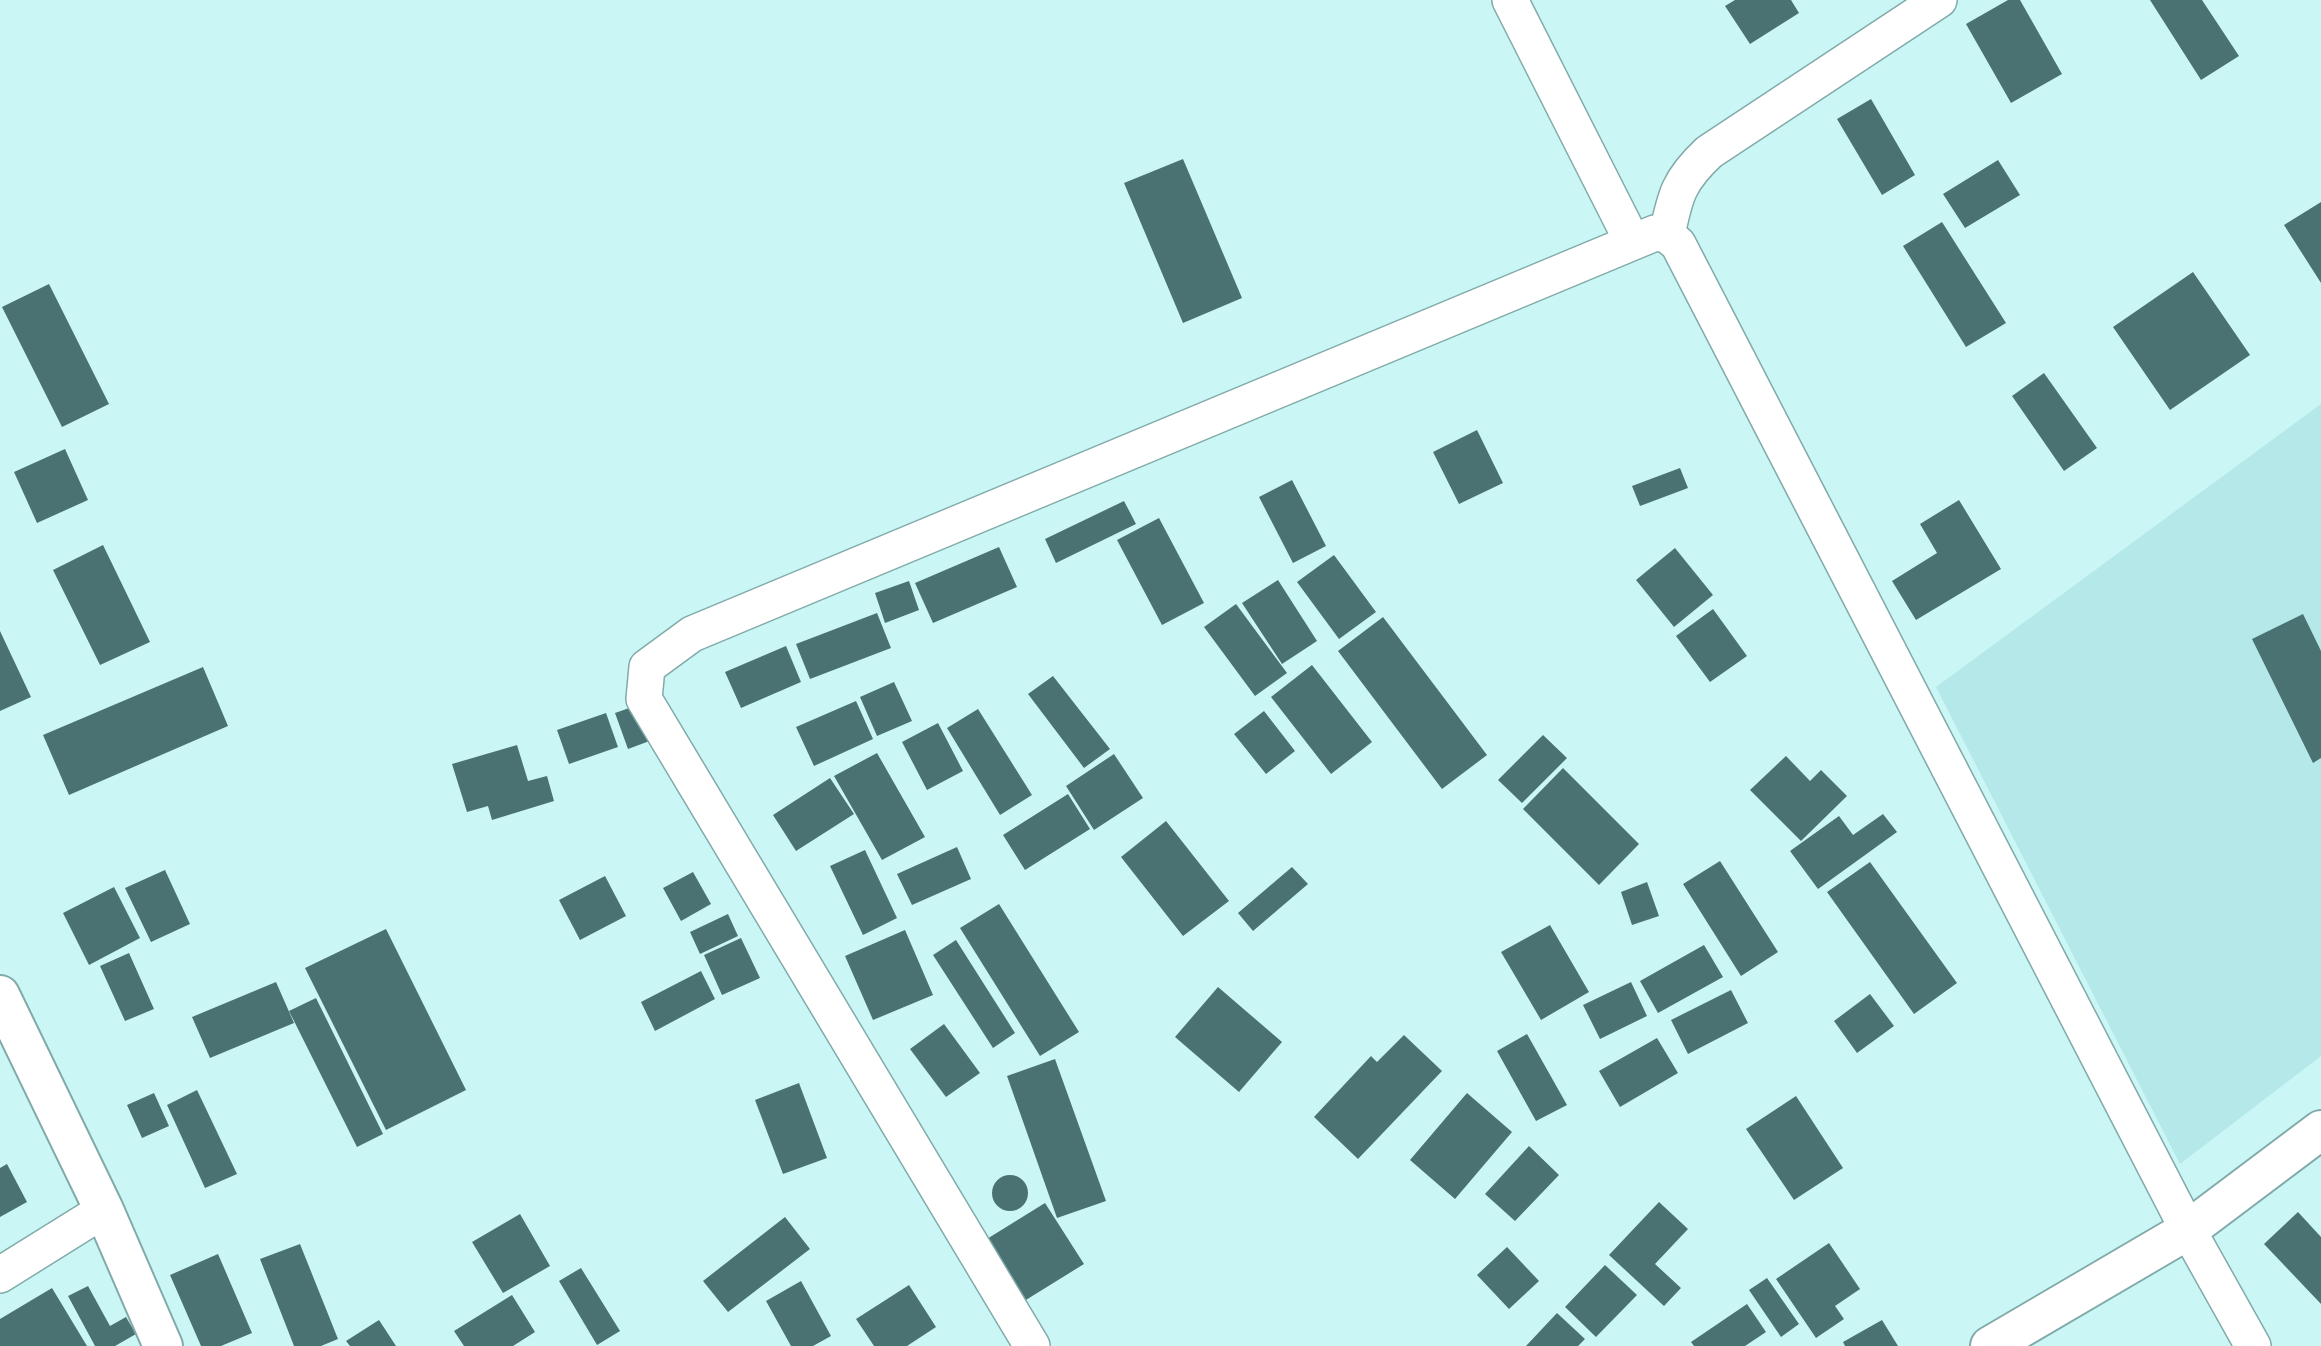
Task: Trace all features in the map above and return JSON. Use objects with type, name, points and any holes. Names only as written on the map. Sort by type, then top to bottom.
[{"type":"main road","points":[[0,995],[104,1210],[163,1346]]},
{"type":"main road","points":[[1990,1346],[2188,1230],[2321,1130]]},
{"type":"street","points":[[1510,0],[1632,242]]},
{"type":"street","points":[[1667,235],[1676,191],[1689,171],[1709,152],[1939,0]]},
{"type":"street","points":[[1032,1346],[946,1208],[644,699],[647,667],[692,634],[1655,233],[1667,235],[1678,244],[2188,1230],[2253,1346]]},
{"type":"street","points":[[0,1275],[104,1210]]},
{"type":"shaded area","points":[[2321,404],[2321,1056],[2180,1164],[1936,687]]},
{"type":"building","points":[[1735,0],[1791,0],[1799,13],[1750,44],[1725,6]]},
{"type":"building","points":[[2008,0],[2020,0],[2062,74],[2011,103],[1966,24]]},
{"type":"building","points":[[2150,0],[2202,0],[2239,56],[2201,80]]},
{"type":"building","points":[[1871,99],[1915,175],[1882,195],[1837,119]]},
{"type":"building","points":[[1183,159],[1242,298],[1183,323],[1124,183]]},
{"type":"building","points":[[1998,160],[2020,195],[1965,228],[1943,194]]},
{"type":"building","points":[[2321,202],[2321,283],[2284,225]]},
{"type":"building","points":[[1942,222],[2006,323],[1966,347],[1903,246]]},
{"type":"building","points":[[2193,272],[2250,355],[2170,410],[2113,327]]},
{"type":"building","points":[[49,284],[109,404],[62,427],[2,307]]},
{"type":"building","points":[[2044,373],[2097,448],[2064,471],[2012,396]]},
{"type":"building","points":[[1477,430],[1503,483],[1459,504],[1433,452]]},
{"type":"building","points":[[65,449],[88,500],[37,523],[14,472]]},
{"type":"building","points":[[1680,468],[1688,488],[1640,506],[1632,486]]},
{"type":"building","points":[[1292,480],[1326,546],[1293,563],[1259,497]]},
{"type":"building","points":[[1959,500],[2001,569],[1916,620],[1892,581],[1937,553],[1920,524]]},
{"type":"building","points":[[1124,501],[1136,524],[1056,563],[1045,539]]},
{"type":"building","points":[[1159,518],[1204,603],[1162,625],[1117,540]]},
{"type":"building","points":[[103,545],[150,642],[100,665],[53,570]]},
{"type":"building","points":[[999,547],[1017,587],[933,623],[915,583]]},
{"type":"building","points":[[1675,548],[1713,595],[1674,627],[1636,580]]},
{"type":"building","points":[[1334,555],[1376,612],[1339,639],[1297,582]]},
{"type":"building","points":[[1278,580],[1317,641],[1282,664],[1242,603]]},
{"type":"building","points":[[909,581],[919,610],[885,623],[875,593]]},
{"type":"building","points":[[1236,604],[1287,673],[1255,696],[1204,627]]},
{"type":"building","points":[[1713,609],[1747,656],[1710,682],[1676,636]]},
{"type":"building","points":[[877,613],[891,648],[810,679],[796,644]]},
{"type":"building","points":[[2303,614],[2321,651],[2321,758],[2313,763],[2252,639]]},
{"type":"building","points":[[1383,617],[1487,755],[1442,789],[1338,651]]},
{"type":"building","points":[[0,631],[31,697],[0,711]]},
{"type":"building","points":[[786,646],[801,682],[741,708],[725,672]]},
{"type":"building","points":[[1312,665],[1372,742],[1331,774],[1271,697]]},
{"type":"building","points":[[203,667],[228,726],[69,795],[43,735]]},
{"type":"building","points":[[1053,676],[1110,749],[1084,768],[1028,694]]},
{"type":"building","points":[[894,682],[912,721],[877,736],[860,697]]},
{"type":"building","points":[[658,698],[671,733],[628,749],[615,713]]},
{"type":"building","points":[[856,701],[873,739],[814,766],[796,727]]},
{"type":"building","points":[[978,709],[1032,795],[1000,815],[947,728]]},
{"type":"building","points":[[1264,711],[1295,751],[1266,774],[1234,734]]},
{"type":"building","points":[[606,713],[618,747],[569,764],[557,730]]},
{"type":"building","points":[[938,723],[963,771],[927,790],[902,742]]},
{"type":"building","points":[[1543,735],[1567,758],[1522,803],[1498,780]]},
{"type":"building","points":[[517,745],[528,781],[547,776],[554,801],[492,820],[488,806],[467,812],[452,764]]},
{"type":"building","points":[[877,753],[925,837],[882,860],[834,776]]},
{"type":"building","points":[[1114,754],[1143,798],[1094,830],[1066,786]]},
{"type":"building","points":[[1786,756],[1810,781],[1821,770],[1847,796],[1801,841],[1750,790]]},
{"type":"building","points":[[1563,768],[1639,844],[1599,885],[1523,809]]},
{"type":"building","points":[[830,778],[854,814],[796,851],[773,815]]},
{"type":"building","points":[[1068,794],[1090,829],[1025,870],[1003,835]]},
{"type":"building","points":[[1883,814],[1897,832],[1818,889],[1790,851],[1839,816],[1853,835]]},
{"type":"building","points":[[1166,821],[1229,901],[1183,936],[1121,857]]},
{"type":"building","points":[[957,847],[971,879],[912,905],[897,874]]},
{"type":"building","points":[[865,850],[897,918],[863,935],[830,866]]},
{"type":"building","points":[[1720,861],[1778,952],[1741,976],[1683,884]]},
{"type":"building","points":[[1870,862],[1957,983],[1914,1014],[1827,892]]},
{"type":"building","points":[[1292,867],[1308,884],[1253,931],[1238,913]]},
{"type":"building","points":[[165,870],[190,924],[151,942],[125,888]]},
{"type":"building","points":[[693,872],[711,904],[681,921],[663,888]]},
{"type":"building","points":[[605,876],[626,916],[580,940],[559,900]]},
{"type":"building","points":[[1647,882],[1659,916],[1632,925],[1621,892]]},
{"type":"building","points":[[114,887],[140,938],[89,965],[63,913]]},
{"type":"building","points":[[999,904],[1079,1032],[1040,1056],[960,928]]},
{"type":"building","points":[[728,914],[738,936],[700,954],[690,932]]},
{"type":"building","points":[[1550,925],[1589,992],[1541,1020],[1501,952]]},
{"type":"building","points":[[386,929],[466,1090],[386,1130],[305,968]]},
{"type":"building","points":[[905,930],[933,995],[873,1020],[845,956]]},
{"type":"building","points":[[741,938],[760,978],[722,995],[704,955]]},
{"type":"building","points":[[956,940],[1015,1033],[993,1048],[933,955]]},
{"type":"building","points":[[1704,945],[1723,977],[1658,1013],[1640,981]]},
{"type":"building","points":[[129,953],[154,1009],[125,1021],[100,966]]},
{"type":"building","points":[[701,971],[715,999],[655,1031],[641,1002]]},
{"type":"building","points":[[276,982],[294,1023],[210,1058],[192,1017]]},
{"type":"building","points":[[1631,982],[1647,1016],[1600,1039],[1583,1005]]},
{"type":"building","points":[[1218,987],[1282,1042],[1239,1092],[1175,1037]]},
{"type":"building","points":[[1731,990],[1748,1023],[1688,1054],[1671,1020]]},
{"type":"building","points":[[1870,994],[1894,1026],[1857,1053],[1834,1021]]},
{"type":"building","points":[[316,998],[383,1134],[357,1147],[289,1011]]},
{"type":"building","points":[[944,1024],[980,1073],[946,1097],[910,1049]]},
{"type":"building","points":[[1527,1034],[1567,1105],[1536,1121],[1497,1051]]},
{"type":"building","points":[[1404,1035],[1442,1071],[1358,1159],[1314,1117],[1371,1056],[1377,1062]]},
{"type":"building","points":[[1657,1038],[1678,1073],[1620,1107],[1599,1071]]},
{"type":"building","points":[[1055,1059],[1106,1201],[1057,1218],[1007,1076]]},
{"type":"building","points":[[799,1083],[827,1158],[783,1174],[755,1100]]},
{"type":"building","points":[[197,1090],[237,1174],[205,1188],[167,1105]]},
{"type":"building","points":[[154,1093],[169,1126],[142,1138],[127,1105]]},
{"type":"building","points":[[1467,1093],[1512,1132],[1455,1199],[1410,1160]]},
{"type":"building","points":[[1796,1096],[1843,1168],[1794,1200],[1746,1129]]},
{"type":"building","points":[[1529,1146],[1559,1175],[1515,1221],[1485,1194]]},
{"type":"building","points":[[7,1164],[27,1202],[0,1217],[0,1168]]},
{"type":"building","points":[[1010,1175],[1023,1180],[1028,1193],[1023,1206],[1010,1211],[997,1206],[992,1193],[997,1180]]},
{"type":"building","points":[[1659,1202],[1688,1229],[1655,1264],[1681,1288],[1664,1306],[1609,1255]]},
{"type":"building","points":[[1045,1203],[1084,1264],[1021,1303],[982,1242]]},
{"type":"building","points":[[2298,1212],[2321,1237],[2321,1304],[2264,1244]]},
{"type":"building","points":[[520,1214],[550,1266],[503,1293],[472,1242]]},
{"type":"building","points":[[785,1217],[810,1249],[728,1312],[703,1281]]},
{"type":"building","points":[[1829,1243],[1860,1289],[1835,1306],[1844,1319],[1816,1338],[1776,1279]]},
{"type":"building","points":[[300,1244],[338,1339],[321,1346],[294,1346],[260,1259]]},
{"type":"building","points":[[1507,1247],[1539,1281],[1509,1309],[1477,1275]]},
{"type":"building","points":[[218,1254],[252,1333],[221,1346],[201,1346],[170,1275]]},
{"type":"building","points":[[1605,1265],[1637,1295],[1596,1337],[1565,1307]]},
{"type":"building","points":[[581,1268],[620,1331],[597,1345],[559,1281]]},
{"type":"building","points":[[1767,1278],[1799,1324],[1781,1337],[1749,1290]]},
{"type":"building","points":[[801,1281],[831,1336],[813,1346],[791,1346],[766,1301]]},
{"type":"building","points":[[909,1285],[936,1327],[907,1346],[874,1346],[856,1319]]},
{"type":"building","points":[[88,1286],[110,1326],[126,1317],[136,1334],[115,1346],[95,1346],[68,1296]]},
{"type":"building","points":[[52,1288],[87,1346],[0,1346],[0,1319]]},
{"type":"building","points":[[512,1295],[535,1332],[513,1346],[464,1346],[454,1331]]},
{"type":"building","points":[[1747,1304],[1766,1332],[1745,1346],[1694,1346],[1691,1342]]},
{"type":"building","points":[[1557,1313],[1585,1339],[1578,1346],[1526,1346]]},
{"type":"building","points":[[379,1320],[396,1346],[350,1346],[346,1341]]},
{"type":"building","points":[[1882,1320],[1898,1346],[1845,1346],[1843,1342]]}]
